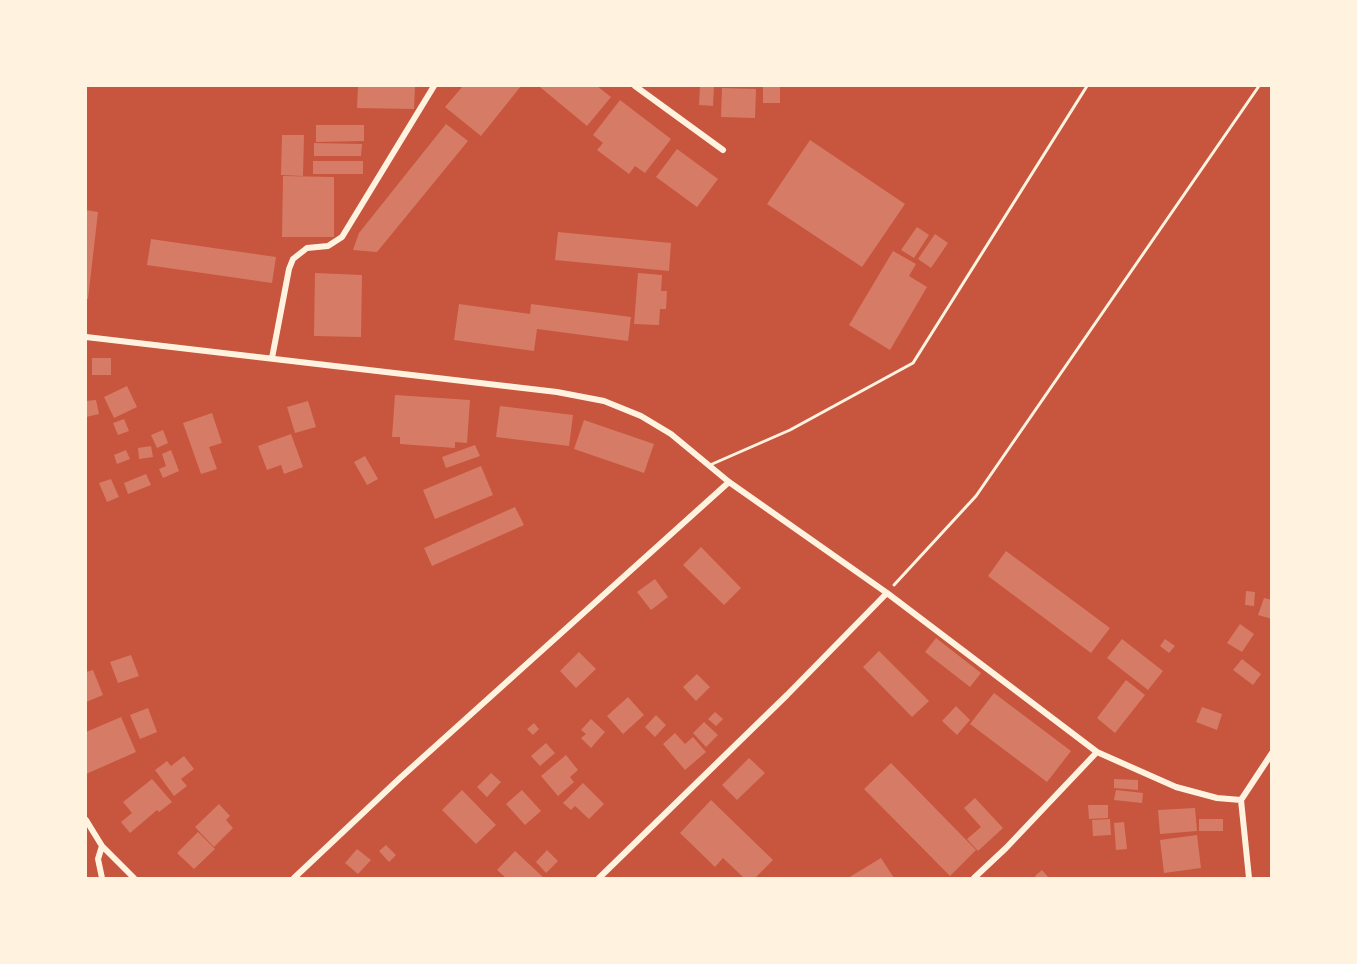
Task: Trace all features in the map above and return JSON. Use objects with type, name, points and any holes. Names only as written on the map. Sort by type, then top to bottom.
[{"type":"street","points":[[272,358],[289,269],[293,259],[307,248],[328,246],[342,237],[434,86]]},
{"type":"street","points":[[635,86],[723,150]]},
{"type":"street","points":[[86,337],[557,392],[604,402],[641,417],[671,434],[729,482],[887,593],[1097,752],[1176,787],[1217,798],[1241,800]]},
{"type":"street","points":[[294,879],[399,779],[729,482]]},
{"type":"street","points":[[599,879],[787,695],[887,593]]},
{"type":"street","points":[[974,879],[1097,752]]},
{"type":"street","points":[[1249,879],[1241,800],[1272,753]]},
{"type":"street","points":[[86,820],[102,846],[134,879]]},
{"type":"street","points":[[102,846],[98,859],[102,879]]},
{"type":"lane","points":[[643,93],[648,86]]},
{"type":"lane","points":[[708,466],[790,430],[913,363],[1087,86]]},
{"type":"path","points":[[887,593],[976,496],[1259,86]]},
{"type":"building","points":[[358,86],[415,86],[414,109],[357,108]]},
{"type":"building","points":[[463,86],[521,86],[481,136],[445,107]]},
{"type":"building","points":[[597,86],[611,97],[587,126],[540,87]]},
{"type":"building","points":[[700,86],[714,86],[713,106],[699,105]]},
{"type":"building","points":[[763,86],[780,86],[780,103],[763,103]]},
{"type":"building","points":[[722,88],[756,89],[755,118],[721,117]]},
{"type":"building","points":[[620,100],[671,139],[645,173],[635,166],[629,174],[597,150],[603,143],[593,135]]},
{"type":"building","points":[[446,124],[468,141],[377,252],[353,250],[359,233]]},
{"type":"building","points":[[316,125],[364,125],[364,141],[316,142]]},
{"type":"building","points":[[282,135],[304,135],[303,176],[281,175]]},
{"type":"building","points":[[810,140],[905,204],[862,267],[767,204]]},
{"type":"building","points":[[314,143],[362,144],[361,156],[314,156]]},
{"type":"building","points":[[677,149],[718,179],[697,207],[656,177]]},
{"type":"building","points":[[313,161],[363,161],[363,174],[313,174]]},
{"type":"building","points":[[283,176],[334,177],[334,237],[282,237]]},
{"type":"building","points":[[86,210],[98,212],[88,299],[86,299]]},
{"type":"building","points":[[917,227],[929,235],[914,258],[901,250]]},
{"type":"building","points":[[558,232],[671,243],[669,271],[555,260]]},
{"type":"building","points":[[935,234],[948,243],[931,268],[918,259]]},
{"type":"building","points":[[151,239],[276,257],[272,283],[147,265]]},
{"type":"building","points":[[893,251],[916,264],[909,276],[927,287],[890,350],[849,325]]},
{"type":"building","points":[[315,273],[362,275],[361,337],[314,336]]},
{"type":"building","points":[[638,273],[662,275],[661,291],[667,291],[666,309],[660,309],[659,325],[634,324]]},
{"type":"building","points":[[459,304],[530,314],[531,304],[631,317],[628,341],[537,329],[534,351],[454,340]]},
{"type":"building","points":[[92,358],[111,358],[111,375],[92,375]]},
{"type":"building","points":[[127,386],[137,407],[114,418],[104,397]]},
{"type":"building","points":[[395,395],[470,400],[467,443],[455,442],[455,448],[400,444],[400,437],[392,437]]},
{"type":"building","points":[[96,400],[99,414],[86,417],[86,401]]},
{"type":"building","points":[[308,401],[316,427],[295,433],[287,407]]},
{"type":"building","points":[[500,406],[573,415],[569,446],[496,437]]},
{"type":"building","points":[[212,413],[222,443],[209,447],[217,469],[201,474],[183,423]]},
{"type":"building","points":[[124,419],[129,431],[118,435],[113,423]]},
{"type":"building","points":[[584,420],[654,444],[644,473],[574,449]]},
{"type":"building","points":[[163,430],[168,443],[157,448],[151,435]]},
{"type":"building","points":[[291,434],[303,467],[284,474],[281,465],[267,470],[258,446]]},
{"type":"building","points":[[475,445],[480,456],[446,468],[442,457]]},
{"type":"building","points":[[151,446],[153,457],[139,459],[138,448]]},
{"type":"building","points":[[126,450],[130,459],[117,464],[114,455]]},
{"type":"building","points":[[171,450],[179,471],[163,478],[159,469],[166,466],[162,454]]},
{"type":"building","points":[[365,456],[378,479],[367,485],[354,462]]},
{"type":"building","points":[[481,466],[493,495],[435,519],[423,490]]},
{"type":"building","points":[[146,474],[151,485],[128,494],[124,483]]},
{"type":"building","points":[[111,479],[119,497],[107,502],[99,483]]},
{"type":"building","points":[[515,507],[524,525],[432,566],[424,548]]},
{"type":"building","points":[[701,547],[741,588],[724,605],[683,565]]},
{"type":"building","points":[[1006,551],[1110,628],[1091,653],[988,576]]},
{"type":"building","points":[[655,579],[668,597],[651,610],[637,592]]},
{"type":"building","points":[[1246,591],[1255,592],[1254,606],[1245,605]]},
{"type":"building","points":[[1264,598],[1272,600],[1272,619],[1258,615]]},
{"type":"building","points":[[1240,624],[1254,634],[1242,652],[1227,643]]},
{"type":"building","points":[[936,638],[981,673],[970,687],[925,652]]},
{"type":"building","points":[[1122,639],[1163,671],[1148,690],[1107,658]]},
{"type":"building","points":[[1165,639],[1175,646],[1169,653],[1160,646]]},
{"type":"building","points":[[879,651],[929,701],[912,717],[863,667]]},
{"type":"building","points":[[579,652],[596,669],[576,688],[560,671]]},
{"type":"building","points":[[131,655],[139,676],[118,683],[110,662]]},
{"type":"building","points":[[1242,659],[1261,674],[1253,685],[1233,670]]},
{"type":"building","points":[[93,670],[103,695],[86,702],[86,672]]},
{"type":"building","points":[[697,674],[710,687],[696,701],[683,687]]},
{"type":"building","points":[[1126,680],[1145,695],[1115,733],[1097,718]]},
{"type":"building","points":[[994,693],[1071,751],[1047,782],[970,724]]},
{"type":"building","points":[[628,697],[644,715],[623,734],[607,716]]},
{"type":"building","points":[[956,706],[970,720],[957,735],[942,721]]},
{"type":"building","points":[[1202,707],[1222,714],[1217,730],[1196,722]]},
{"type":"building","points":[[148,708],[157,732],[140,739],[130,715]]},
{"type":"building","points":[[715,712],[723,719],[716,726],[708,719]]},
{"type":"building","points":[[656,715],[666,725],[655,737],[645,727]]},
{"type":"building","points":[[121,717],[136,752],[86,774],[86,732]]},
{"type":"building","points":[[591,719],[605,732],[591,748],[581,738],[586,734],[581,730]]},
{"type":"building","points":[[704,722],[718,735],[706,747],[693,733]]},
{"type":"building","points":[[534,723],[539,729],[533,735],[527,729]]},
{"type":"building","points":[[675,733],[685,744],[693,737],[706,752],[685,770],[663,744]]},
{"type":"building","points":[[546,743],[555,753],[540,766],[531,756]]},
{"type":"building","points":[[566,755],[578,770],[570,777],[574,782],[558,796],[541,776]]},
{"type":"building","points":[[184,756],[194,769],[181,779],[187,786],[174,796],[155,770],[167,761],[171,766]]},
{"type":"building","points":[[749,758],[765,773],[737,800],[722,785]]},
{"type":"building","points":[[891,763],[976,850],[950,876],[864,789]]},
{"type":"building","points":[[491,773],[501,782],[487,797],[477,787]]},
{"type":"building","points":[[152,779],[172,802],[159,812],[157,810],[130,833],[121,822],[132,813],[123,802]]},
{"type":"building","points":[[1114,779],[1138,780],[1138,790],[1114,788]]},
{"type":"building","points":[[583,783],[604,804],[589,819],[575,806],[571,810],[563,803]]},
{"type":"building","points":[[462,790],[496,825],[476,844],[442,810]]},
{"type":"building","points":[[522,790],[541,811],[525,825],[506,804]]},
{"type":"building","points":[[1116,790],[1143,793],[1142,803],[1114,800]]},
{"type":"building","points":[[975,798],[1003,828],[978,851],[967,839],[981,827],[964,808]]},
{"type":"building","points":[[711,800],[773,860],[755,878],[744,878],[723,858],[715,867],[680,833]]},
{"type":"building","points":[[219,804],[230,816],[226,820],[233,828],[214,847],[195,827]]},
{"type":"building","points":[[1088,805],[1108,805],[1108,818],[1089,819]]},
{"type":"building","points":[[1195,808],[1197,831],[1160,834],[1158,810]]},
{"type":"building","points":[[1110,819],[1111,835],[1093,836],[1092,820]]},
{"type":"building","points":[[1199,819],[1223,819],[1223,831],[1199,831]]},
{"type":"building","points":[[1124,822],[1127,849],[1116,850],[1114,823]]},
{"type":"building","points":[[198,832],[215,849],[194,869],[177,853]]},
{"type":"building","points":[[1197,835],[1201,868],[1164,873],[1160,840]]},
{"type":"building","points":[[386,845],[396,855],[389,862],[379,851]]},
{"type":"building","points":[[357,849],[371,860],[358,874],[345,863]]},
{"type":"building","points":[[547,850],[558,861],[546,873],[536,862]]},
{"type":"building","points":[[515,851],[544,878],[506,878],[497,870]]},
{"type":"building","points":[[881,858],[894,878],[848,878]]},
{"type":"building","points":[[1042,870],[1049,878],[1035,876]]}]
